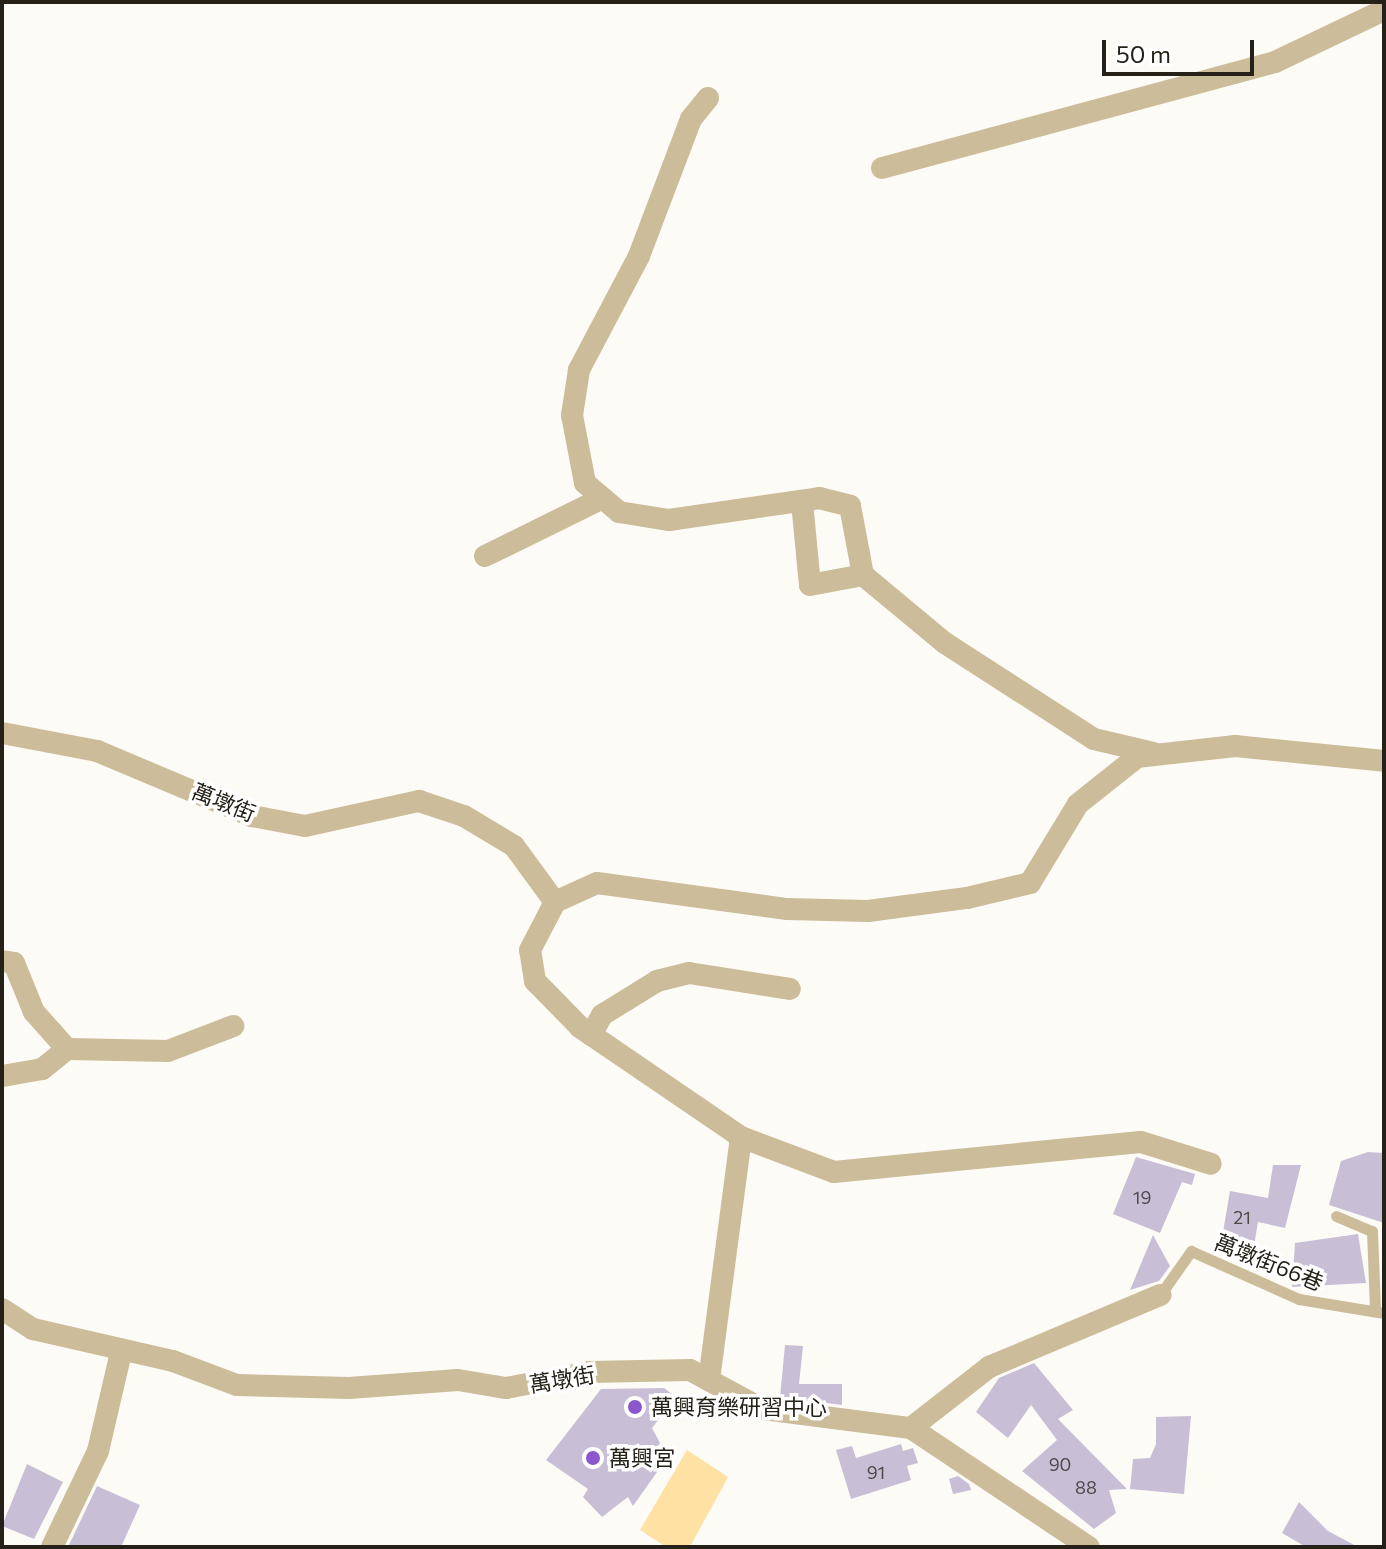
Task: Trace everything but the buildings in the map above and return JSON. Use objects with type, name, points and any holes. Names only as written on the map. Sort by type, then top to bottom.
[{"type":"street","points":[[882,168],[1275,62],[1384,10]]},
{"type":"street","points":[[708,98],[691,119],[639,256],[579,370],[575,443],[585,483],[619,512],[669,520],[802,502],[850,506],[863,575],[945,643],[1094,739],[1154,753],[1308,748],[1384,761]]},
{"type":"street","points":[[485,556],[603,498]]},
{"type":"street","points":[[802,502],[810,585],[863,575]]},
{"type":"street","name":"萬墩街","points":[[2,733],[97,751],[252,816],[305,826],[419,801],[464,816],[514,846],[555,902]]},
{"type":"street","points":[[1154,753],[1102,780],[1064,824],[1030,883],[999,892],[868,911],[814,910],[597,883],[555,902],[530,950],[535,981],[591,1035],[741,1137],[834,1172],[1141,1142],[1211,1164]]},
{"type":"street","points":[[2,961],[14,963],[34,1012],[67,1049]]},
{"type":"street","points":[[591,1035],[602,1015],[657,981],[689,973],[790,989]]},
{"type":"street","points":[[2,1076],[42,1069],[67,1049],[168,1051],[233,1026]]},
{"type":"street","points":[[709,1380],[741,1137]]},
{"type":"street","points":[[911,1428],[989,1367],[1160,1295]]},
{"type":"street","name":"萬墩街","points":[[2,1309],[33,1329],[237,1385],[349,1388],[458,1380],[506,1388],[589,1372],[690,1370],[762,1409],[911,1428],[1089,1547]]},
{"type":"street","points":[[52,1547],[98,1451],[121,1352]]},
{"type":"lane","points":[[1336,1216],[1372,1231],[1379,1311]]},
{"type":"lane","name":"萬墩街66巷","points":[[1160,1295],[1191,1251],[1299,1299],[1341,1310],[1379,1311]]},
{"type":"shaded area","points":[[687,1450],[728,1477],[690,1547],[666,1547],[640,1530]]},
{"type":"place","name":"萬興育樂研習中心","points":[[635,1407]]},
{"type":"place","name":"萬興宮","points":[[593,1458]]}]
